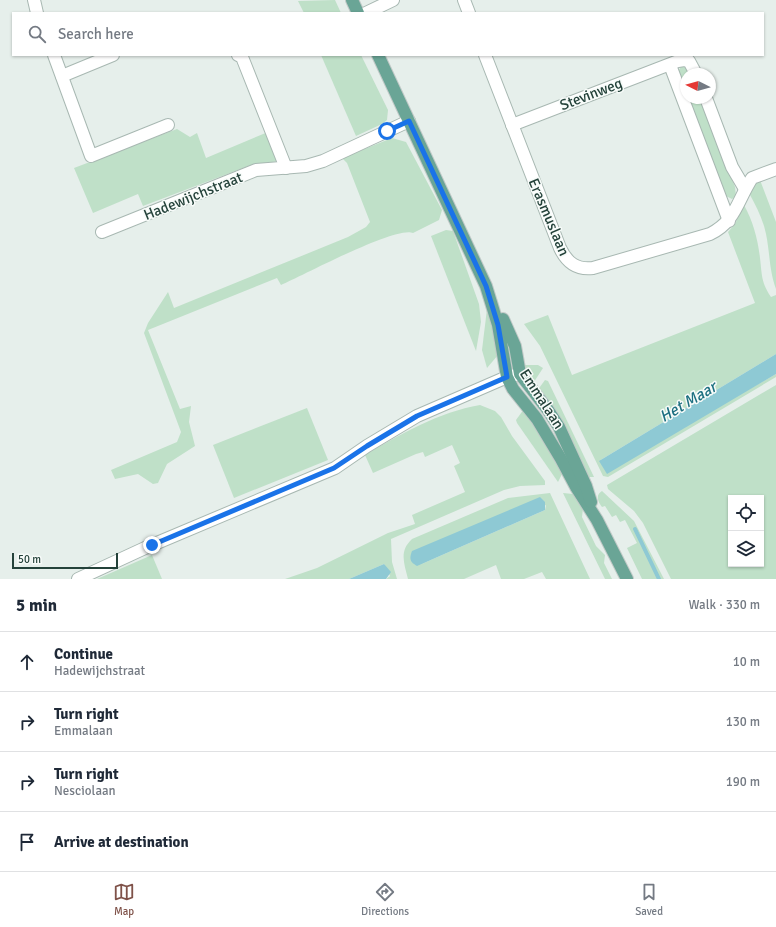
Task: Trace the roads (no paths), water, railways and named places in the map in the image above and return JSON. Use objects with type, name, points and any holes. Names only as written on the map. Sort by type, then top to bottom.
[{"type":"main road","points":[[352,0],[358,12]]},
{"type":"main road","name":"Emmalaan","points":[[378,56],[486,286],[495,300],[512,339],[520,374],[548,410],[559,428],[586,486],[597,520]]},
{"type":"main road","name":"Emmalaan","points":[[486,286],[498,325],[507,377],[513,389],[537,419],[597,520],[627,579]]},
{"type":"street","points":[[34,0],[37,12]]},
{"type":"street","points":[[368,12],[393,0]]},
{"type":"street","points":[[464,0],[469,12]]},
{"type":"street","points":[[54,56],[91,156],[168,126]]},
{"type":"street","points":[[62,76],[111,56]]},
{"type":"street","points":[[240,56],[286,168]]},
{"type":"street","name":"Erasmuslaan","points":[[485,56],[560,248],[564,257],[577,267],[584,269],[593,268],[710,234],[721,229],[729,221],[752,178],[776,169]]},
{"type":"street","name":"Stevinweg","points":[[512,125],[684,60],[689,61],[693,68]]},
{"type":"street","points":[[670,65],[729,221]]},
{"type":"street","points":[[708,104],[732,167],[745,189]]},
{"type":"street","name":"Hadewijchstraat","points":[[102,232],[256,170],[306,166],[323,160],[409,121]]},
{"type":"street","points":[[78,579],[145,548],[334,468],[417,416],[507,377],[520,374]]},
{"type":"water","points":[[776,354],[776,374],[607,474],[599,461]]},
{"type":"water","points":[[540,497],[545,502],[545,510],[417,566],[411,560],[412,551]]},
{"type":"water","points":[[384,564],[391,572],[386,579],[349,579]]},
{"type":"waterway","points":[[635,529],[659,579]]},
{"type":"water label","name":"Het Maar","points":[[688,402]]}]
